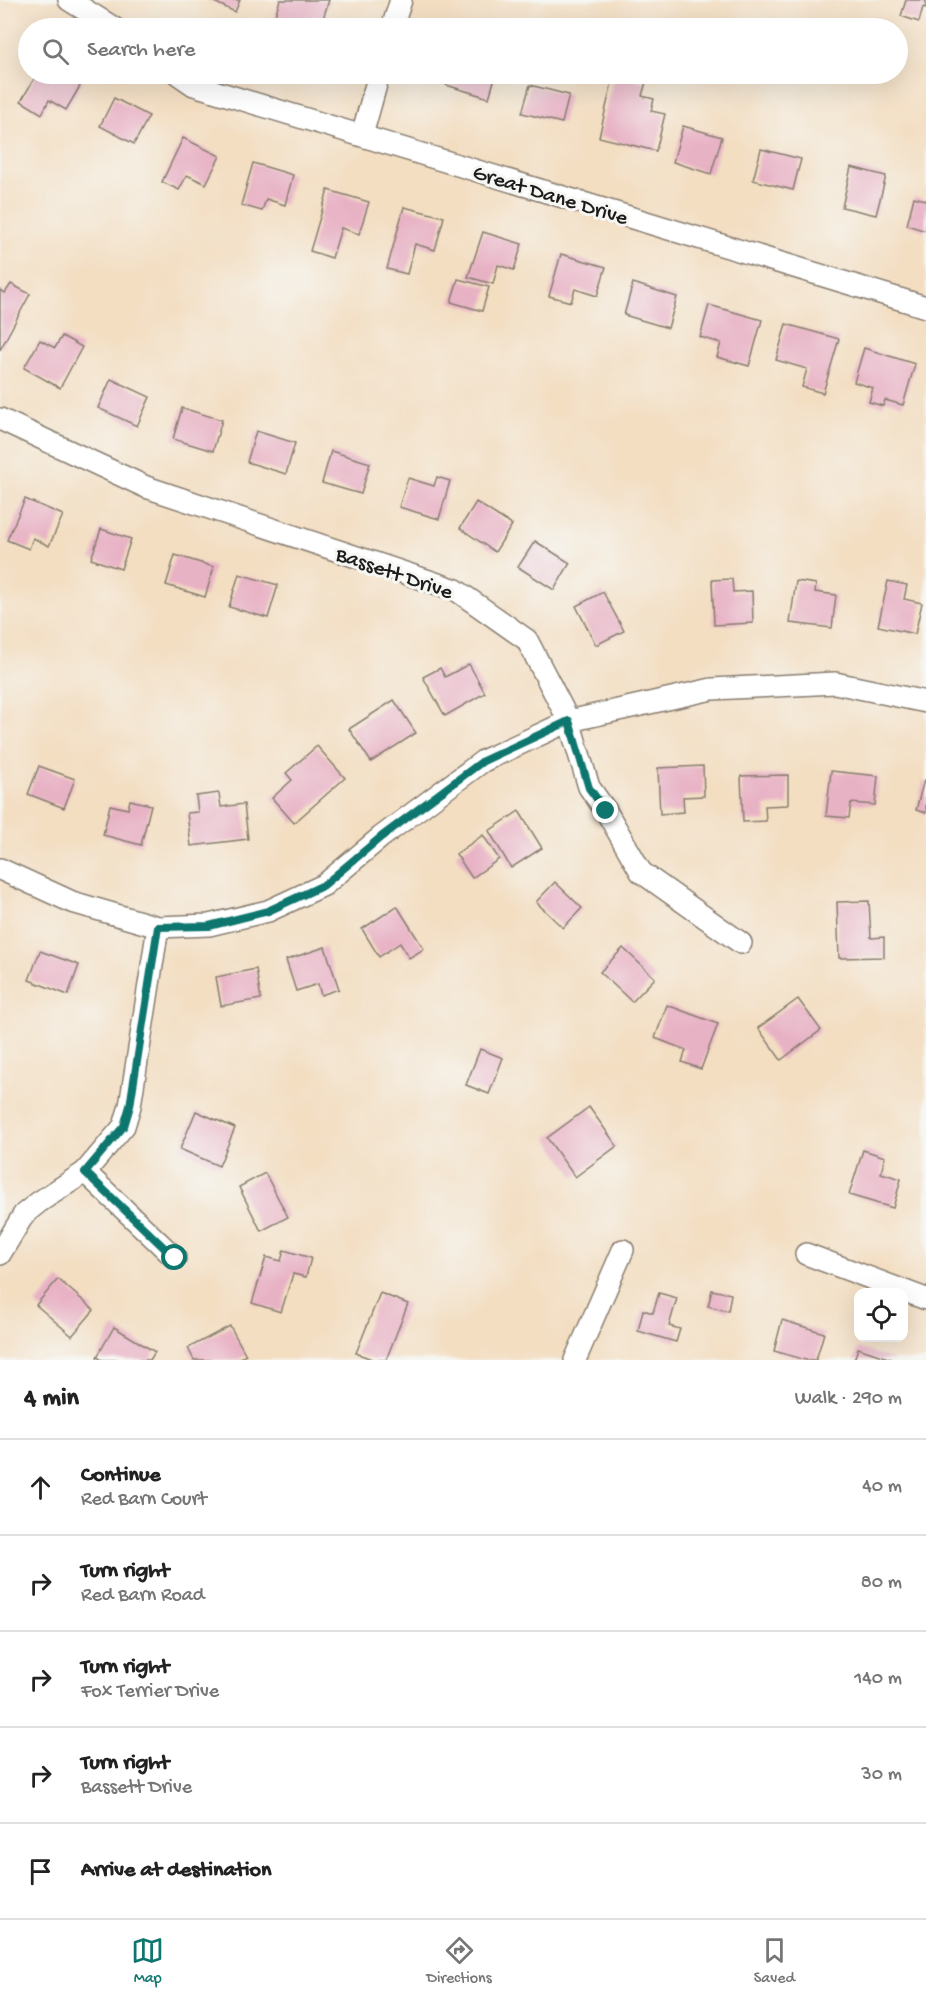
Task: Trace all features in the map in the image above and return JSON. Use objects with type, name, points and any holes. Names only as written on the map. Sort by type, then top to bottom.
[{"type":"street","points":[[69,0],[98,18]]},
{"type":"street","points":[[395,18],[401,0]]},
{"type":"street","name":"Great Dane Drive","points":[[194,84],[926,307]]},
{"type":"street","points":[[362,135],[377,84]]},
{"type":"street","name":"Bassett Drive","points":[[0,419],[146,486],[456,590],[527,640],[569,721],[589,788],[606,811],[641,872],[741,943]]},
{"type":"street","points":[[0,869],[72,902],[158,927],[209,926],[268,911],[324,885],[381,837],[483,761],[569,721],[712,688],[835,683],[926,702]]},
{"type":"street","points":[[0,1254],[24,1214],[85,1172],[124,1126],[130,1106],[158,927]]},
{"type":"street","points":[[85,1172],[175,1258]]},
{"type":"street","points":[[574,1360],[623,1250]]},
{"type":"street","points":[[806,1254],[926,1299]]},
{"type":"building","points":[[210,0],[240,0],[235,12]]},
{"type":"building","points":[[280,0],[329,0],[323,18],[274,18]]},
{"type":"building","points":[[906,0],[926,0],[926,8],[923,7],[919,22],[901,16]]},
{"type":"building","points":[[31,84],[81,84],[66,110],[49,100],[42,114],[21,101]]},
{"type":"building","points":[[446,84],[493,84],[489,98]]},
{"type":"building","points":[[612,84],[645,84],[642,96],[654,99],[651,111],[665,114],[656,151],[599,137]]},
{"type":"building","points":[[530,85],[569,95],[562,123],[522,113]]},
{"type":"building","points":[[114,98],[149,116],[134,144],[100,126]]},
{"type":"building","points":[[683,126],[722,137],[711,174],[673,162]]},
{"type":"building","points":[[183,138],[220,156],[206,184],[187,175],[179,190],[162,182]]},
{"type":"building","points":[[761,149],[801,159],[793,190],[753,180]]},
{"type":"building","points":[[253,163],[293,175],[285,205],[266,199],[262,211],[241,205]]},
{"type":"building","points":[[851,167],[886,176],[876,215],[842,207]]},
{"type":"building","points":[[328,190],[369,202],[359,234],[341,228],[332,258],[310,251]]},
{"type":"building","points":[[914,197],[926,200],[926,231],[907,225]]},
{"type":"building","points":[[404,207],[444,217],[435,250],[415,244],[407,274],[387,269]]},
{"type":"building","points":[[483,232],[522,244],[514,270],[498,265],[493,284],[468,277]]},
{"type":"building","points":[[561,254],[606,267],[597,296],[575,289],[571,302],[549,296]]},
{"type":"building","points":[[458,279],[489,287],[482,311],[451,302]]},
{"type":"building","points":[[633,283],[677,297],[668,328],[624,315]]},
{"type":"building","points":[[11,284],[30,294],[0,350],[0,290],[5,293]]},
{"type":"building","points":[[709,305],[762,320],[749,366],[717,357],[721,343],[700,337]]},
{"type":"building","points":[[786,324],[839,339],[823,393],[802,387],[807,369],[776,360]]},
{"type":"building","points":[[62,336],[82,347],[60,388],[24,368],[40,340],[55,348]]},
{"type":"building","points":[[864,348],[915,364],[903,405],[885,400],[883,406],[869,402],[873,388],[854,382]]},
{"type":"building","points":[[111,379],[150,397],[137,426],[98,408]]},
{"type":"building","points":[[182,408],[222,420],[213,451],[173,439]]},
{"type":"building","points":[[256,431],[295,443],[286,474],[247,462]]},
{"type":"building","points":[[331,451],[370,463],[361,494],[322,483]]},
{"type":"building","points":[[437,477],[450,481],[439,519],[399,507],[408,478],[434,486]]},
{"type":"building","points":[[25,499],[63,515],[49,546],[33,538],[29,549],[7,540]]},
{"type":"building","points":[[476,502],[512,525],[495,552],[460,528]]},
{"type":"building","points":[[101,529],[131,539],[121,569],[91,559]]},
{"type":"building","points":[[535,541],[570,563],[554,590],[518,567]]},
{"type":"building","points":[[175,555],[214,567],[205,597],[166,585]]},
{"type":"building","points":[[239,574],[278,585],[268,618],[229,607]]},
{"type":"building","points":[[732,579],[733,592],[752,591],[753,623],[714,625],[712,580]]},
{"type":"building","points":[[796,581],[816,584],[815,592],[836,595],[832,628],[790,623]]},
{"type":"building","points":[[888,581],[907,585],[904,599],[922,603],[915,634],[878,626]]},
{"type":"building","points":[[603,592],[624,631],[596,645],[576,606]]},
{"type":"building","points":[[469,664],[485,693],[445,716],[423,677],[440,668],[445,677]]},
{"type":"building","points":[[394,700],[416,733],[371,762],[349,729]]},
{"type":"building","points":[[317,746],[345,778],[294,823],[272,798],[292,780],[286,773]]},
{"type":"building","points":[[39,766],[75,779],[64,808],[28,794]]},
{"type":"building","points":[[703,766],[704,796],[683,797],[684,812],[660,814],[658,768]]},
{"type":"building","points":[[831,771],[878,776],[875,805],[851,803],[849,818],[826,816]]},
{"type":"building","points":[[788,775],[788,805],[765,806],[766,821],[743,822],[741,776]]},
{"type":"building","points":[[924,780],[926,781],[926,813],[916,810]]},
{"type":"building","points":[[219,793],[221,807],[244,804],[248,839],[191,846],[187,813],[198,812],[196,796]]},
{"type":"building","points":[[130,800],[151,805],[141,845],[103,835],[110,805],[128,809]]},
{"type":"building","points":[[519,811],[542,848],[511,868],[489,831]]},
{"type":"building","points":[[483,835],[499,859],[472,878],[456,854]]},
{"type":"building","points":[[555,882],[582,908],[563,928],[536,902]]},
{"type":"building","points":[[869,901],[871,938],[884,937],[884,957],[839,958],[837,902]]},
{"type":"building","points":[[397,906],[424,949],[409,958],[400,943],[379,957],[362,929]]},
{"type":"building","points":[[325,947],[339,989],[321,995],[318,984],[296,991],[286,960]]},
{"type":"building","points":[[623,948],[655,978],[632,1002],[600,972]]},
{"type":"building","points":[[40,951],[79,965],[68,995],[29,980]]},
{"type":"building","points":[[256,969],[261,999],[221,1006],[216,977]]},
{"type":"building","points":[[798,999],[821,1030],[781,1060],[758,1028]]},
{"type":"building","points":[[667,1005],[718,1024],[701,1069],[682,1062],[686,1050],[655,1038]]},
{"type":"building","points":[[480,1049],[503,1058],[489,1094],[466,1085]]},
{"type":"building","points":[[589,1107],[617,1146],[575,1177],[547,1138]]},
{"type":"building","points":[[196,1111],[235,1128],[219,1166],[180,1149]]},
{"type":"building","points":[[863,1150],[885,1157],[881,1173],[901,1179],[893,1208],[849,1195]]},
{"type":"building","points":[[265,1173],[288,1217],[261,1231],[239,1187]]},
{"type":"building","points":[[284,1250],[311,1258],[306,1277],[293,1274],[281,1312],[252,1303],[266,1257],[281,1261]]},
{"type":"building","points":[[58,1279],[94,1310],[72,1336],[36,1305]]},
{"type":"building","points":[[712,1290],[731,1294],[728,1311],[708,1306]]},
{"type":"building","points":[[380,1293],[408,1304],[386,1360],[374,1360],[356,1353]]},
{"type":"building","points":[[659,1293],[677,1298],[669,1326],[680,1329],[676,1342],[638,1331],[643,1310],[653,1313]]},
{"type":"building","points":[[782,1320],[824,1333],[816,1360],[806,1360],[774,1351]]},
{"type":"building","points":[[230,1326],[246,1355],[237,1360],[194,1360],[188,1348]]},
{"type":"building","points":[[114,1327],[155,1352],[150,1360],[102,1360],[97,1357]]},
{"type":"building","points":[[858,1348],[894,1360],[854,1360]]},
{"type":"route","points":[[175,1258],[85,1172],[124,1126],[130,1106],[158,927],[209,926],[268,911],[324,885],[381,837],[483,761],[569,721],[589,788],[606,811]]}]
